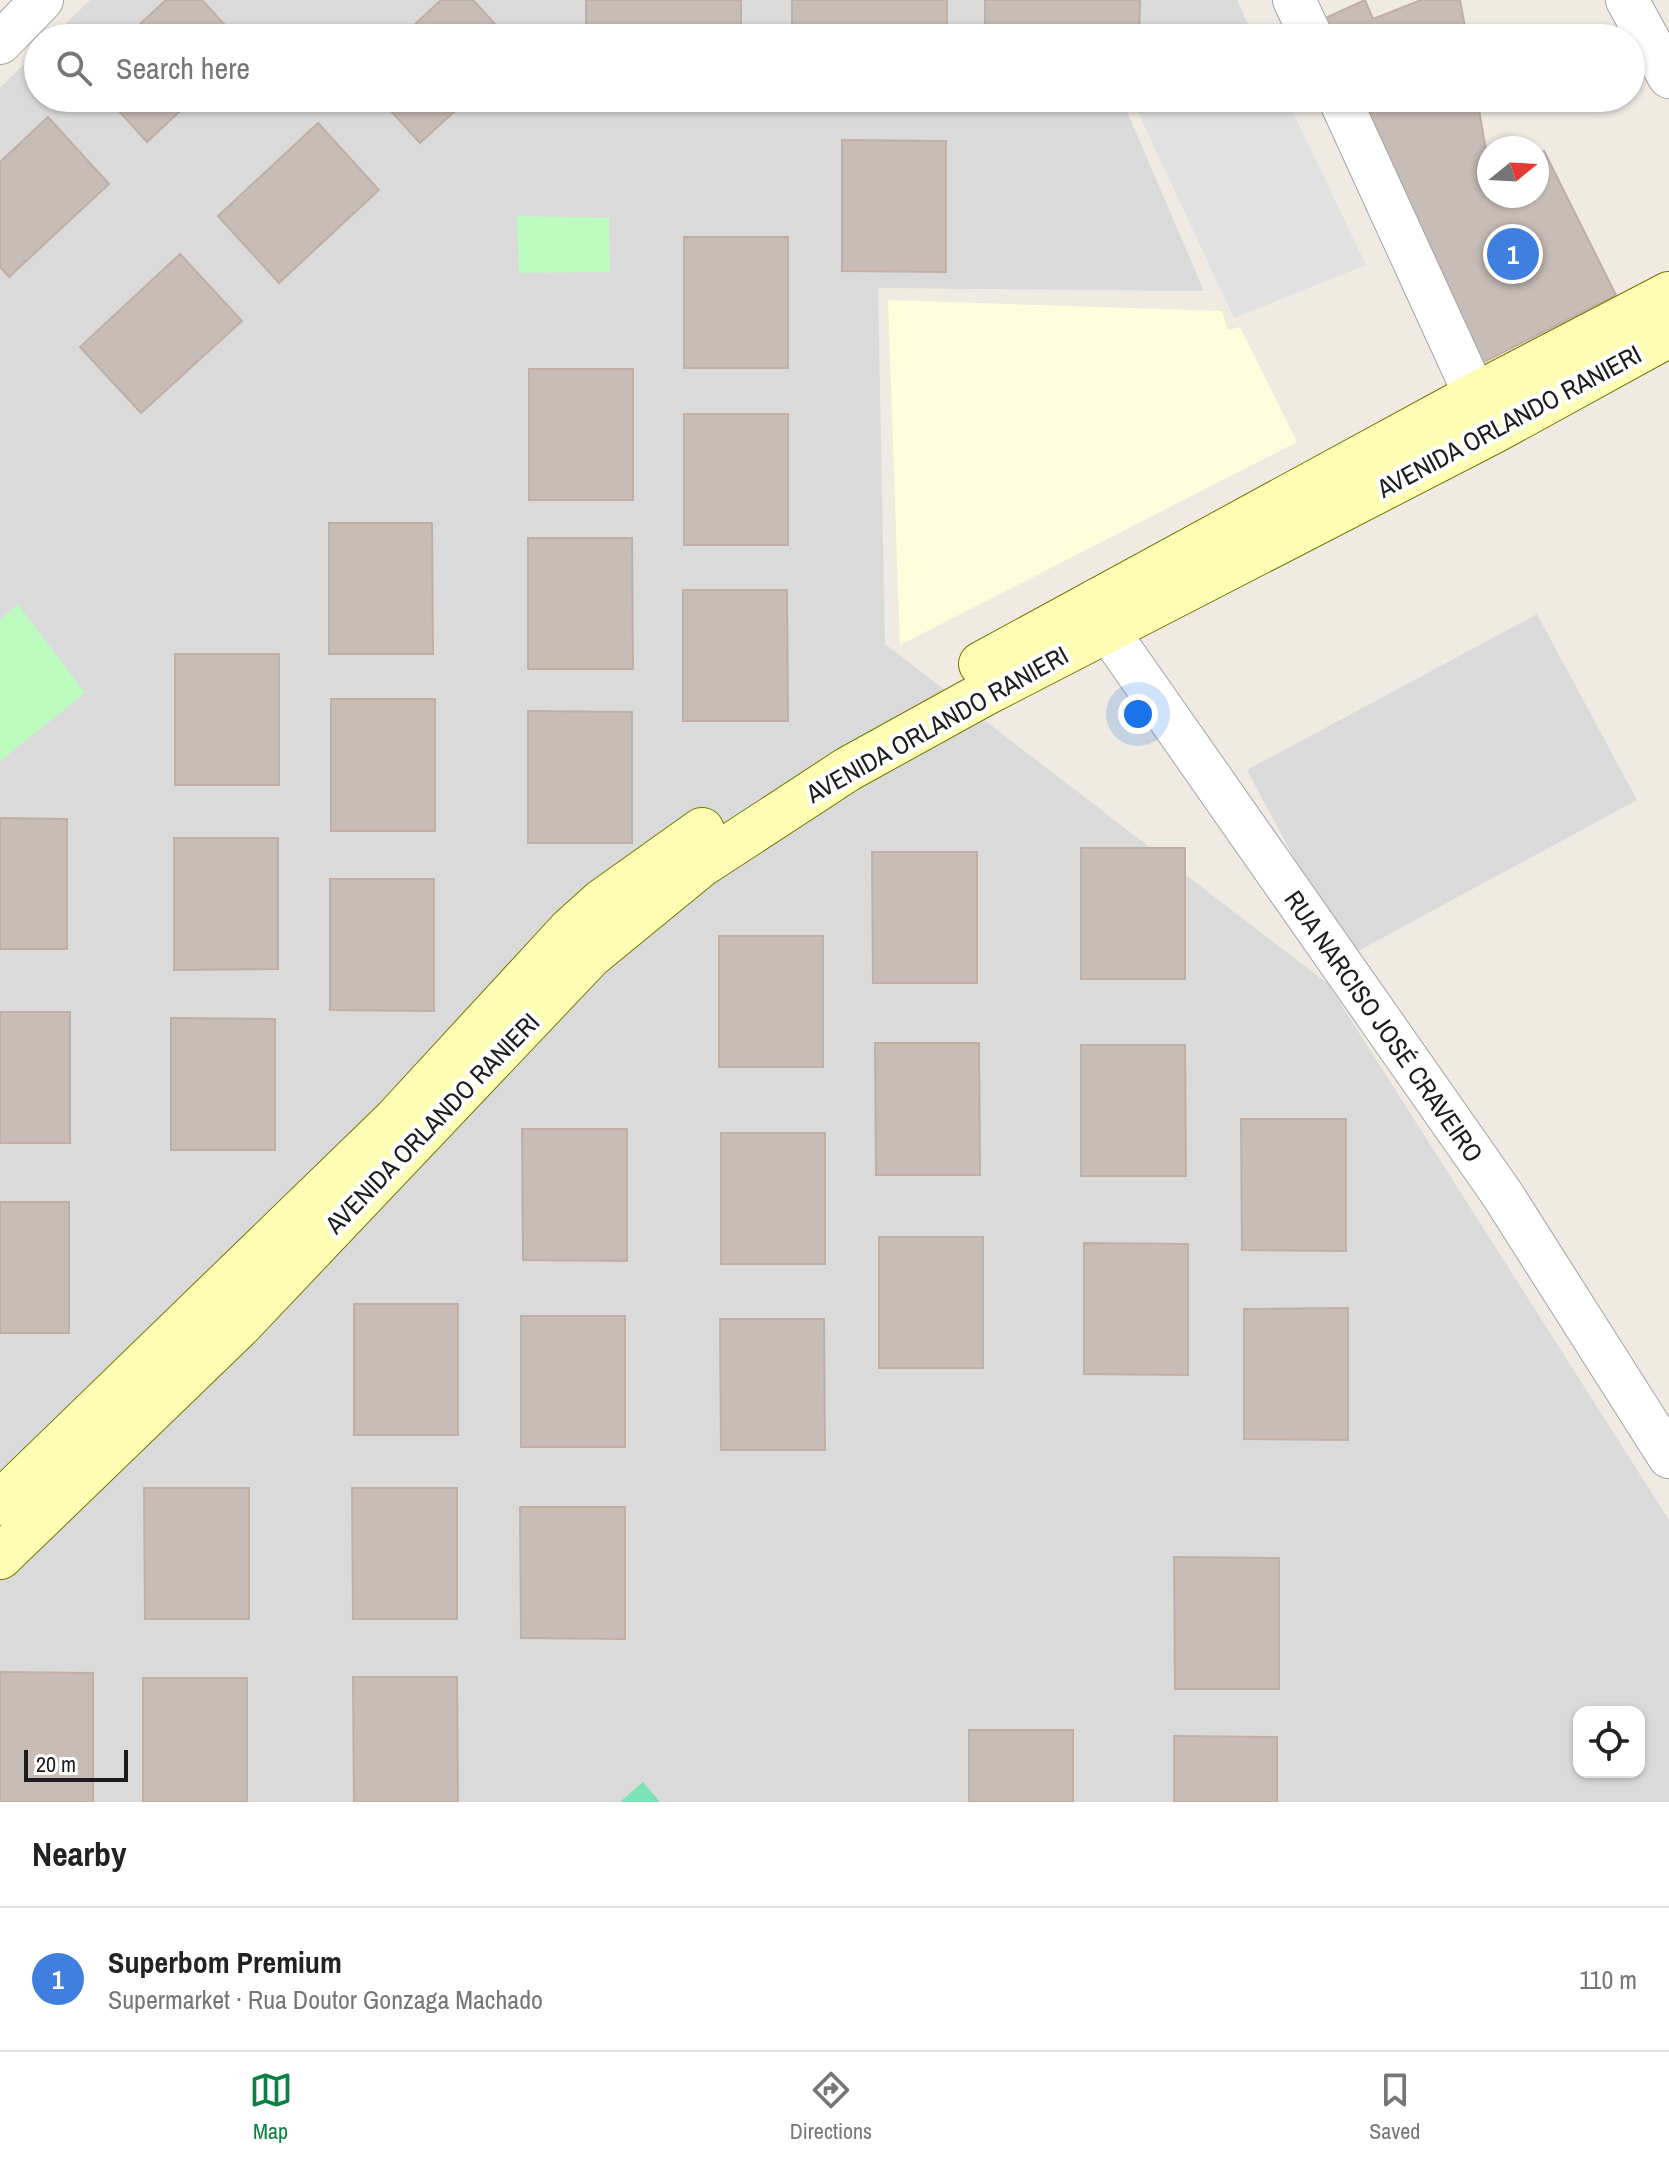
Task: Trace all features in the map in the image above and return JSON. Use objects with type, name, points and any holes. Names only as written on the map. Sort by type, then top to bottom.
[{"type":"main road","name":"AVENIDA ORLANDO RANIERI","points":[[0,1503],[395,1120],[571,929],[601,902],[724,814],[892,714],[1102,615],[1484,413],[1669,294]]},
{"type":"main road","name":"AVENIDA ORLANDO RANIERI","points":[[1484,413],[1669,335]]},
{"type":"main road","name":"AVENIDA ORLANDO RANIERI","points":[[0,1557],[239,1326],[590,956],[701,865],[848,769],[982,695],[1102,615]]},
{"type":"street","points":[[0,43],[42,0]]},
{"type":"street","points":[[1294,0],[1305,24]]},
{"type":"street","points":[[1627,0],[1640,24]]},
{"type":"street","points":[[1645,33],[1669,77]]},
{"type":"street","points":[[1345,112],[1484,413]]},
{"type":"street","name":"RUA NARCISO JOSÉ CRAVEIRO","points":[[1102,615],[1502,1194],[1669,1457]]},
{"type":"shaded area","points":[[90,0],[1237,0],[1248,24],[65,24]]},
{"type":"shaded area","points":[[24,64],[24,112],[1127,112],[1204,291],[878,288],[885,644],[1328,984],[1669,1520],[1669,1802],[0,1802],[0,88]]},
{"type":"shaded area","points":[[1138,112],[1293,112],[1366,265],[1234,318]]},
{"type":"shaded area","points":[[888,300],[1222,311],[1228,330],[1240,327],[1297,442],[900,645]]},
{"type":"shaded area","points":[[1537,614],[1637,800],[1347,957],[1247,770]]},
{"type":"green space","points":[[517,216],[609,218],[610,272],[519,273]]},
{"type":"green space","points":[[18,605],[85,693],[0,761],[0,620]]},
{"type":"green space","points":[[643,1782],[660,1802],[620,1802]]},
{"type":"building","points":[[166,0],[202,0],[224,24],[140,24]]},
{"type":"building","points":[[441,0],[473,0],[495,24],[415,24]]},
{"type":"building","points":[[586,0],[741,0],[741,24],[586,24]]},
{"type":"building","points":[[792,0],[947,0],[947,24],[792,24]]},
{"type":"building","points":[[985,0],[1140,0],[1139,24],[985,24]]},
{"type":"building","points":[[1365,0],[1373,19],[1421,0],[1460,0],[1464,24],[1325,24],[1323,19]]},
{"type":"building","points":[[120,112],[179,112],[147,142]]},
{"type":"building","points":[[392,112],[454,112],[420,143]]},
{"type":"building","points":[[1365,112],[1479,112],[1484,136],[1477,136],[1477,208],[1549,208],[1549,161],[1616,295],[1482,363]]},
{"type":"building","points":[[48,117],[109,184],[9,277],[0,267],[0,162]]},
{"type":"building","points":[[318,123],[379,190],[279,283],[218,216]]},
{"type":"building","points":[[842,140],[946,141],[946,272],[842,271]]},
{"type":"building","points":[[684,237],[788,237],[788,368],[684,368]]},
{"type":"building","points":[[180,254],[242,321],[141,413],[80,347]]},
{"type":"building","points":[[529,369],[633,369],[633,500],[529,500]]},
{"type":"building","points":[[684,414],[788,414],[788,545],[684,545]]},
{"type":"building","points":[[329,523],[432,523],[433,654],[329,654]]},
{"type":"building","points":[[528,538],[632,538],[633,669],[528,669]]},
{"type":"building","points":[[683,590],[787,590],[788,721],[683,721]]},
{"type":"building","points":[[175,654],[279,654],[279,785],[175,785]]},
{"type":"building","points":[[331,699],[435,699],[435,831],[331,831]]},
{"type":"building","points":[[528,711],[632,712],[632,843],[528,843]]},
{"type":"building","points":[[0,818],[67,819],[67,949],[0,949]]},
{"type":"building","points":[[174,838],[278,838],[278,969],[174,970]]},
{"type":"building","points":[[1081,848],[1185,848],[1185,979],[1081,979]]},
{"type":"building","points":[[872,852],[977,852],[977,983],[873,983]]},
{"type":"building","points":[[330,879],[434,879],[434,1011],[330,1010]]},
{"type":"building","points":[[719,936],[823,936],[823,1067],[719,1067]]},
{"type":"building","points":[[0,1012],[70,1012],[70,1143],[0,1143]]},
{"type":"building","points":[[171,1018],[275,1019],[275,1150],[171,1150]]},
{"type":"building","points":[[875,1043],[979,1043],[980,1175],[876,1175]]},
{"type":"building","points":[[1081,1045],[1185,1045],[1186,1176],[1081,1176]]},
{"type":"building","points":[[1241,1119],[1346,1119],[1346,1251],[1242,1250]]},
{"type":"building","points":[[522,1129],[627,1129],[627,1261],[523,1260]]},
{"type":"building","points":[[721,1133],[825,1133],[825,1264],[721,1264]]},
{"type":"building","points":[[0,1202],[69,1202],[69,1333],[0,1333]]},
{"type":"building","points":[[879,1237],[983,1237],[983,1368],[879,1368]]},
{"type":"building","points":[[1084,1243],[1188,1244],[1188,1375],[1084,1374]]},
{"type":"building","points":[[354,1304],[458,1304],[458,1435],[354,1435]]},
{"type":"building","points":[[1348,1308],[1348,1440],[1244,1439],[1244,1309]]},
{"type":"building","points":[[521,1316],[625,1316],[625,1447],[521,1447]]},
{"type":"building","points":[[720,1319],[824,1319],[825,1450],[721,1450]]},
{"type":"building","points":[[144,1488],[249,1488],[249,1619],[145,1619]]},
{"type":"building","points":[[352,1488],[457,1488],[457,1619],[353,1619]]},
{"type":"building","points":[[520,1507],[625,1507],[625,1639],[521,1638]]},
{"type":"building","points":[[1174,1557],[1279,1558],[1279,1689],[1175,1689]]},
{"type":"building","points":[[0,1672],[93,1673],[93,1802],[0,1802]]},
{"type":"building","points":[[353,1677],[457,1677],[458,1802],[354,1802]]},
{"type":"building","points":[[143,1678],[247,1678],[247,1802],[143,1802]]},
{"type":"building","points":[[969,1730],[1073,1730],[1073,1802],[969,1802]]},
{"type":"building","points":[[1174,1736],[1277,1737],[1277,1802],[1174,1802]]},
{"type":"place","name":"Superbom Premium","points":[[1513,254]]}]
